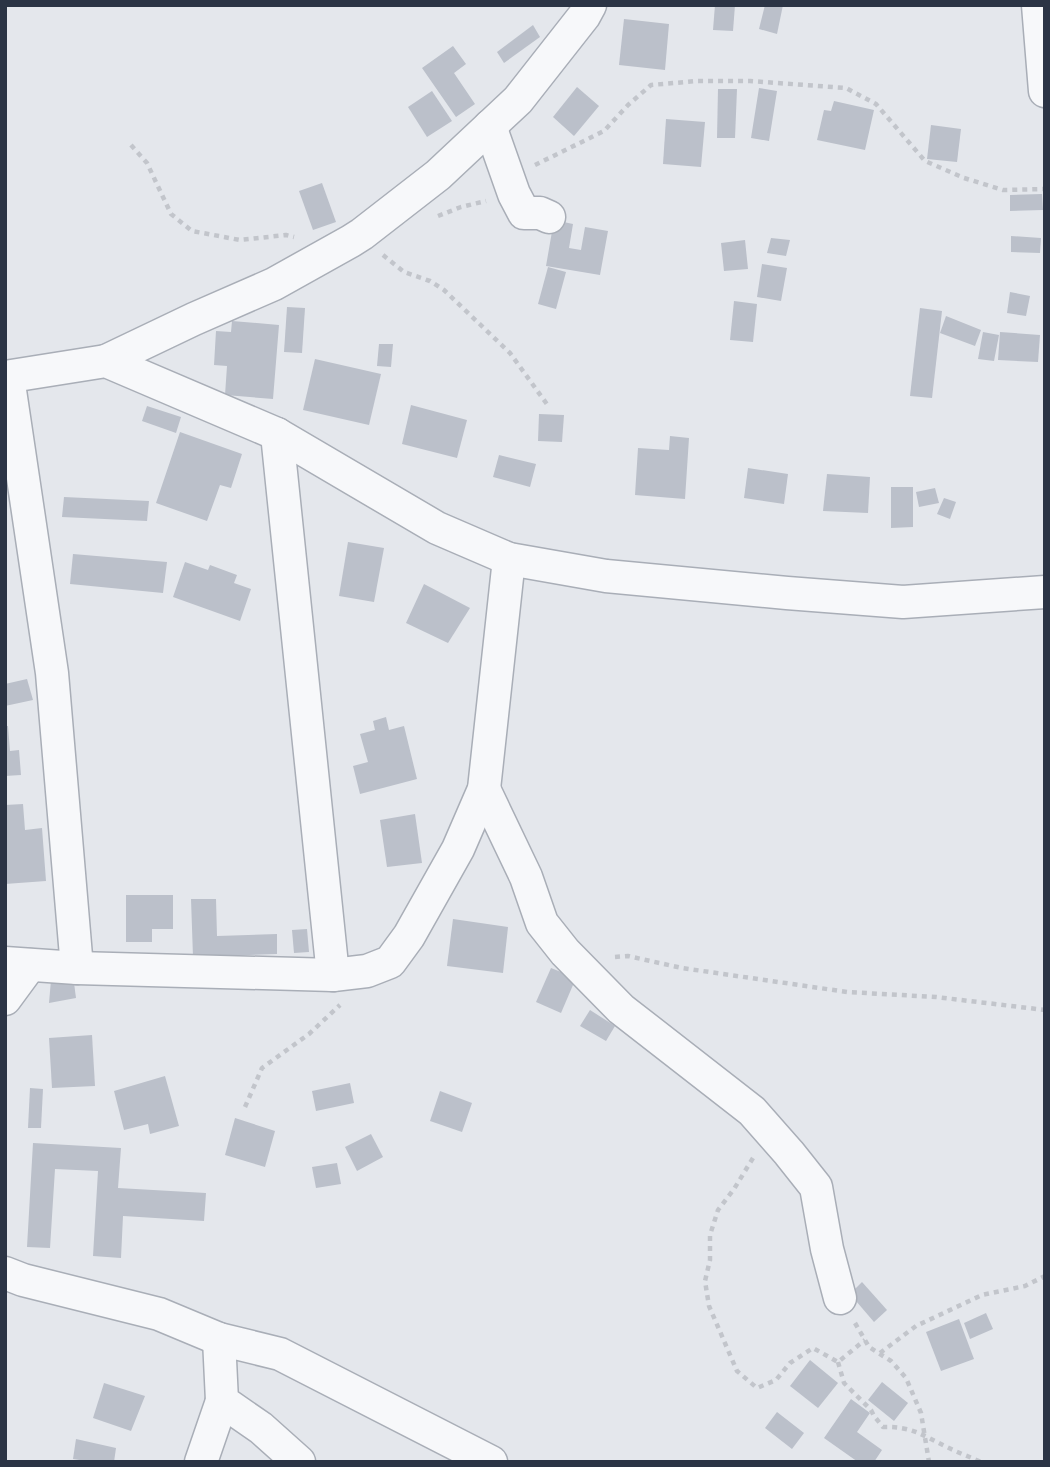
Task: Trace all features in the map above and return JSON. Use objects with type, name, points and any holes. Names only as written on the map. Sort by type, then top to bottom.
[{"type":"street","points":[[77,968],[52,673],[7,377],[106,361],[274,284],[350,241],[438,175],[517,100],[590,5]]},
{"type":"street","points":[[1038,5],[1045,91]]},
{"type":"street","points":[[490,126],[514,194],[524,213],[540,212],[549,217]]},
{"type":"street","points":[[106,361],[277,434],[438,528],[509,559],[606,576],[903,602],[1045,592]]},
{"type":"street","points":[[277,434],[333,975]]},
{"type":"street","points":[[5,999],[17,964],[333,975],[367,971],[390,962],[409,936],[458,849],[484,789],[509,559]]},
{"type":"street","points":[[484,789],[526,877],[542,923],[572,959],[621,1009],[752,1111],[816,1187],[827,1249],[840,1298]]},
{"type":"street","points":[[5,1273],[23,1280],[159,1314],[219,1339],[280,1354],[491,1462]]},
{"type":"street","points":[[201,1462],[222,1401],[219,1339]]},
{"type":"street","points":[[222,1401],[261,1428],[299,1462]]},
{"type":"path","points":[[435,218],[461,207],[514,194],[534,166],[604,131],[651,85],[697,81],[750,81],[846,88],[876,104],[925,161],[964,178],[1003,190],[1045,189]]},
{"type":"path","points":[[131,145],[148,163],[171,214],[192,231],[240,240],[286,235],[350,241],[377,250],[404,272],[444,289],[510,353],[549,407]]},
{"type":"path","points":[[572,959],[628,956],[682,968],[822,989],[936,997],[1045,1010]]},
{"type":"path","points":[[245,1107],[262,1068],[319,1025],[349,997],[367,971]]},
{"type":"path","points":[[772,1133],[718,1210],[710,1235],[710,1260],[705,1281],[709,1306],[737,1371],[757,1388],[776,1380],[790,1363],[813,1348],[838,1362],[844,1383],[871,1409],[883,1427],[914,1430],[981,1462]]},
{"type":"path","points":[[880,1353],[916,1326],[982,1295],[1025,1286],[1045,1276]]},
{"type":"path","points":[[840,1298],[869,1347],[891,1361],[906,1378],[920,1413],[929,1462]]},
{"type":"path","points":[[838,1362],[865,1340]]},
{"type":"building","points":[[715,5],[735,5],[733,31],[713,30]]},
{"type":"building","points":[[765,5],[783,5],[777,34],[759,29]]},
{"type":"building","points":[[624,19],[669,24],[665,70],[619,65]]},
{"type":"building","points":[[533,25],[540,37],[504,63],[497,52]]},
{"type":"building","points":[[453,46],[466,64],[454,73],[475,104],[456,117],[422,68]]},
{"type":"building","points":[[577,87],[599,106],[574,136],[553,117]]},
{"type":"building","points":[[759,88],[777,91],[769,141],[751,138]]},
{"type":"building","points":[[718,89],[737,89],[735,138],[717,138]]},
{"type":"building","points":[[432,91],[452,121],[427,137],[408,107]]},
{"type":"building","points":[[834,101],[874,110],[865,150],[817,140],[824,110],[831,111]]},
{"type":"building","points":[[666,119],[705,122],[701,167],[663,164]]},
{"type":"building","points":[[931,125],[961,129],[957,162],[927,159]]},
{"type":"building","points":[[322,183],[336,222],[313,230],[299,191]]},
{"type":"building","points":[[1042,194],[1043,210],[1010,211],[1010,195]]},
{"type":"building","points":[[554,220],[573,224],[569,248],[581,250],[585,227],[608,231],[600,275],[546,266]]},
{"type":"building","points":[[1011,236],[1041,238],[1040,253],[1011,252]]},
{"type":"building","points":[[771,238],[790,240],[786,256],[767,253]]},
{"type":"building","points":[[745,240],[748,269],[724,271],[721,243]]},
{"type":"building","points":[[762,264],[787,268],[781,301],[757,297]]},
{"type":"building","points":[[548,267],[566,272],[556,309],[538,304]]},
{"type":"building","points":[[1010,292],[1030,296],[1026,316],[1007,313]]},
{"type":"building","points":[[734,301],[757,304],[753,342],[730,340]]},
{"type":"building","points":[[287,307],[305,308],[302,353],[284,352]]},
{"type":"building","points":[[920,308],[942,311],[932,398],[910,396]]},
{"type":"building","points":[[946,316],[981,330],[975,346],[940,333]]},
{"type":"building","points":[[232,321],[279,325],[273,399],[225,395],[227,366],[214,365],[216,331],[231,332]]},
{"type":"building","points":[[983,332],[999,335],[994,361],[978,359]]},
{"type":"building","points":[[1000,332],[1040,335],[1038,362],[998,360]]},
{"type":"building","points":[[379,344],[393,344],[391,367],[377,366]]},
{"type":"building","points":[[315,359],[381,374],[369,425],[303,410]]},
{"type":"building","points":[[411,405],[467,420],[457,458],[402,444]]},
{"type":"building","points":[[147,406],[181,417],[176,433],[142,421]]},
{"type":"building","points":[[539,414],[564,415],[562,442],[538,441]]},
{"type":"building","points":[[180,432],[242,454],[231,488],[220,485],[207,521],[156,503]]},
{"type":"building","points":[[670,436],[689,438],[685,499],[635,495],[638,448],[669,450]]},
{"type":"building","points":[[499,455],[536,464],[530,487],[493,477]]},
{"type":"building","points":[[748,468],[788,474],[784,504],[744,498]]},
{"type":"building","points":[[827,474],[870,477],[868,513],[823,511]]},
{"type":"building","points":[[891,487],[913,487],[913,527],[891,528]]},
{"type":"building","points":[[935,488],[939,503],[919,507],[916,492]]},
{"type":"building","points":[[64,497],[149,501],[147,521],[62,517]]},
{"type":"building","points":[[944,498],[956,502],[950,519],[937,514]]},
{"type":"building","points":[[348,542],[384,548],[374,602],[339,596]]},
{"type":"building","points":[[73,554],[167,562],[163,593],[70,584]]},
{"type":"building","points":[[185,562],[208,570],[210,565],[237,575],[234,583],[251,589],[240,621],[173,597]]},
{"type":"building","points":[[424,584],[470,608],[448,643],[406,623]]},
{"type":"building","points":[[27,679],[33,700],[5,706],[5,684]]},
{"type":"building","points":[[386,717],[389,730],[404,726],[417,779],[360,794],[353,766],[368,762],[360,734],[375,730],[373,721]]},
{"type":"building","points":[[5,726],[8,726],[10,751],[19,750],[21,775],[5,776]]},
{"type":"building","points":[[23,804],[25,830],[42,828],[46,881],[5,884],[5,805]]},
{"type":"building","points":[[415,814],[422,863],[387,867],[380,820]]},
{"type":"building","points":[[126,895],[173,895],[173,929],[152,929],[152,942],[126,942]]},
{"type":"building","points":[[191,899],[216,899],[217,936],[277,934],[277,954],[193,957]]},
{"type":"building","points":[[453,919],[508,927],[503,973],[447,966]]},
{"type":"building","points":[[307,929],[309,952],[294,953],[292,930]]},
{"type":"building","points":[[551,968],[576,978],[561,1013],[536,1002]]},
{"type":"building","points":[[51,980],[74,983],[76,998],[49,1003]]},
{"type":"building","points":[[590,1010],[615,1026],[606,1041],[580,1026]]},
{"type":"building","points":[[92,1035],[95,1086],[52,1088],[49,1038]]},
{"type":"building","points":[[165,1076],[179,1126],[150,1134],[148,1124],[124,1130],[114,1091]]},
{"type":"building","points":[[350,1083],[354,1103],[316,1111],[312,1091]]},
{"type":"building","points":[[30,1088],[43,1089],[41,1128],[28,1128]]},
{"type":"building","points":[[440,1091],[472,1103],[462,1132],[430,1121]]},
{"type":"building","points":[[235,1118],[275,1131],[265,1167],[225,1155]]},
{"type":"building","points":[[371,1134],[383,1157],[357,1171],[345,1147]]},
{"type":"building","points":[[33,1143],[121,1148],[118,1188],[206,1193],[204,1221],[123,1216],[121,1258],[93,1256],[98,1171],[55,1169],[50,1248],[27,1247]]},
{"type":"building","points":[[337,1163],[341,1184],[316,1188],[312,1167]]},
{"type":"building","points":[[862,1282],[887,1310],[874,1322],[850,1294]]},
{"type":"building","points":[[986,1313],[993,1329],[970,1339],[964,1323]]},
{"type":"building","points":[[959,1319],[974,1359],[941,1371],[926,1332]]},
{"type":"building","points":[[810,1360],[838,1383],[818,1408],[790,1386]]},
{"type":"building","points":[[882,1382],[908,1403],[894,1421],[868,1400]]},
{"type":"building","points":[[104,1383],[145,1396],[131,1431],[93,1418]]},
{"type":"building","points":[[851,1399],[870,1413],[857,1432],[882,1450],[874,1462],[858,1462],[824,1438]]},
{"type":"building","points":[[777,1412],[804,1433],[792,1449],[765,1428]]},
{"type":"building","points":[[76,1439],[116,1448],[114,1462],[73,1459]]}]
